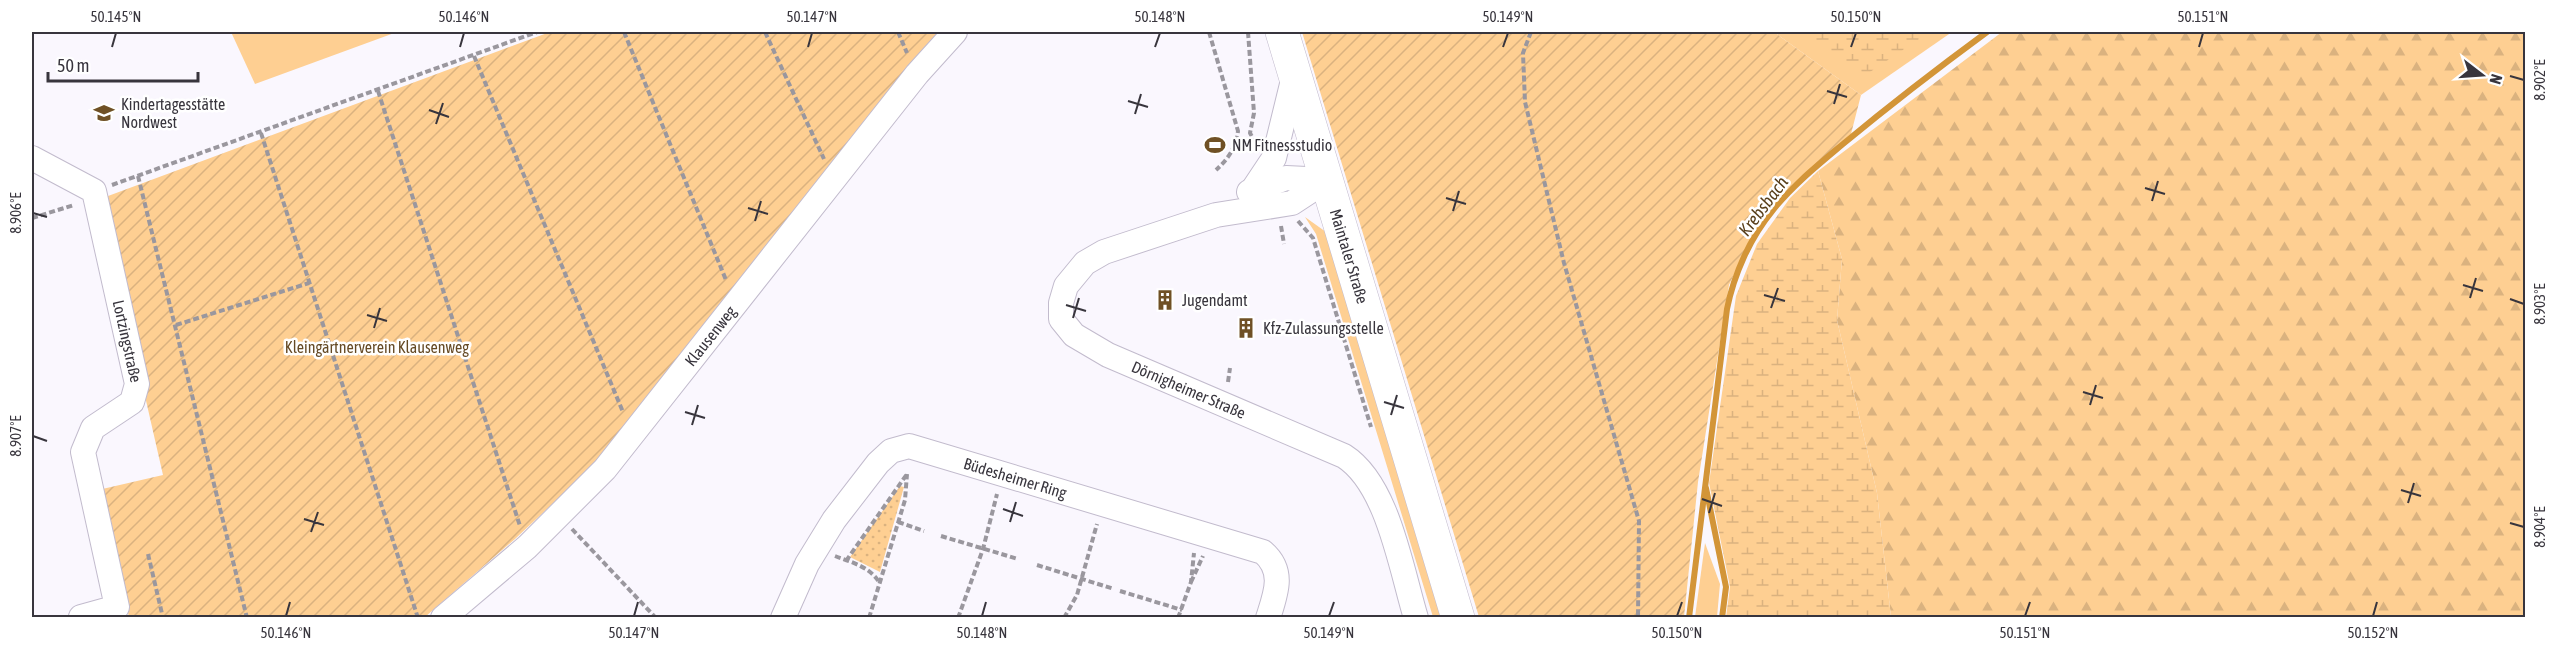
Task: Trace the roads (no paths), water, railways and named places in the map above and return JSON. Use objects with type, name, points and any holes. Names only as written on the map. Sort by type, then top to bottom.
[{"type":"main road","name":"Maintaler Straße","points":[[1282,32],[1458,618]]},
{"type":"street","name":"Klausenweg","points":[[443,618],[560,516],[633,436],[833,180],[955,32]]},
{"type":"street","name":"Dörnigheimer Straße","points":[[1251,190],[1274,158],[1295,73]]},
{"type":"street","name":"Lortzingstraße","points":[[32,158],[94,191],[137,390],[126,407],[93,428],[83,452],[117,607],[81,616]]},
{"type":"street","name":"Dörnigheimer Straße","points":[[1216,215],[1251,190],[1286,178],[1328,180]]},
{"type":"street","name":"Dörnigheimer Straße","points":[[1328,180],[1295,212],[1216,215],[1093,257],[1074,274],[1066,286],[1061,303],[1061,319],[1074,335],[1108,355],[1344,456],[1356,464],[1376,492],[1416,618]]},
{"type":"street","name":"Büdesheimer Ring","points":[[783,618],[807,564],[834,520],[878,463],[891,451],[900,448],[920,448],[1263,552],[1271,559],[1278,575],[1278,585],[1268,618]]},
{"type":"waterway","name":"Krebsbach","points":[[1689,618],[1727,309],[1734,283],[1750,244],[1773,210],[1806,176],[1896,101],[1987,32]]},
{"type":"waterway","name":"Krebsbach","points":[[1706,488],[1726,587],[1722,618]]},
{"type":"place","name":"Kindertagesstätte Nordwest","points":[[104,113]]},
{"type":"place","name":"NM Fitnessstudio","points":[[1215,145]]},
{"type":"place","name":"Jugendamt","points":[[1165,300]]},
{"type":"place","name":"Kfz-Zulassungsstelle","points":[[1246,328]]},
{"type":"park label","name":"Kleingärtnerverein Klausenweg","points":[[377,347]]}]
